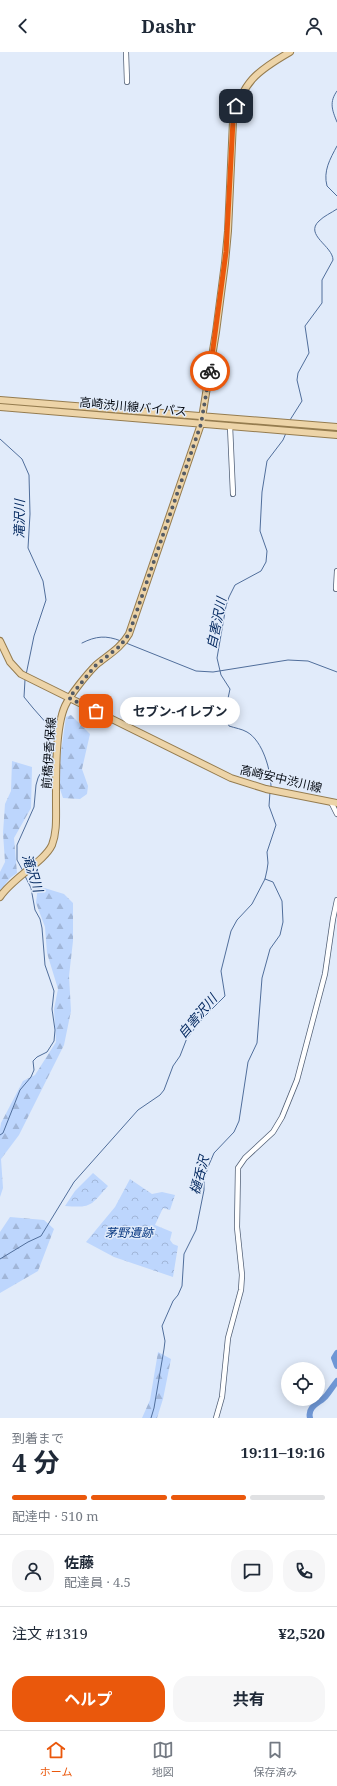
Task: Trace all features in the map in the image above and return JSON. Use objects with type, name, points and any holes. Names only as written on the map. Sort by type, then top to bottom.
[{"type":"main road","name":"前橋伊香保線","points":[[0,897],[20,875],[48,851],[54,837],[56,826],[57,769],[60,724],[64,708],[69,698],[95,666],[120,646],[129,634],[201,424],[226,263],[233,121],[236,106],[242,92],[254,77],[266,66],[290,52]]},
{"type":"main road","name":"高崎渋川線バイパス","points":[[0,400],[337,428]]},
{"type":"main road","name":"高崎渋川線バイパス","points":[[0,407],[337,435]]},
{"type":"main road","name":"高崎安中渋川線","points":[[0,641],[10,664],[30,679],[231,778],[269,790],[334,803]]},
{"type":"street","points":[[126,52],[127,82]]},
{"type":"street","points":[[230,426],[233,494]]},
{"type":"street","points":[[336,589],[337,572]]},
{"type":"street","points":[[334,803],[337,814]]},
{"type":"street","points":[[216,1418],[222,1396],[228,1338],[241,1290],[242,1275],[237,1227],[238,1168],[245,1158],[273,1132],[282,1117],[297,1080],[325,974],[337,900]]},
{"type":"green space","points":[[71,715],[90,734],[82,769],[88,786],[87,794],[80,799],[63,798],[57,780],[66,717]]},
{"type":"green space","points":[[12,761],[32,767],[31,808],[14,838],[17,873],[10,878],[0,891],[0,872],[5,862],[3,833],[5,804],[11,791]]},
{"type":"green space","points":[[38,886],[64,894],[73,903],[73,941],[69,976],[71,1011],[64,1045],[19,1135],[1,1159],[3,1188],[0,1197],[1,1123],[23,1081],[35,1075],[56,1042],[54,1009],[58,989],[47,953],[45,927],[36,903]]},
{"type":"green space","points":[[93,1173],[108,1186],[94,1202],[86,1206],[65,1206],[75,1191]]},
{"type":"green space","name":"茅野遺跡","points":[[130,1179],[152,1194],[162,1192],[175,1195],[170,1210],[163,1208],[155,1225],[172,1232],[170,1240],[173,1244],[178,1246],[173,1277],[114,1257],[86,1242],[115,1207]]},
{"type":"green space","points":[[10,1217],[44,1220],[54,1229],[38,1271],[0,1293],[0,1232]]},
{"type":"green space","points":[[158,1352],[171,1359],[163,1399],[157,1418],[142,1418],[150,1400]]},
{"type":"waterway","name":"自害沢川","points":[[337,91],[332,102],[337,122]]},
{"type":"waterway","name":"自害沢川","points":[[337,146],[330,160],[326,175],[327,186],[337,196]]},
{"type":"waterway","name":"自害沢川","points":[[290,420],[302,401],[297,380],[298,373],[309,353],[305,326],[322,303],[322,280],[333,260],[329,250],[317,236],[315,226],[321,219],[337,209]]},
{"type":"waterway","name":"自害沢川","points":[[271,787],[268,765],[258,742],[247,732],[229,726],[227,719],[229,708],[227,703],[230,689],[221,675],[217,658],[226,606],[235,585],[261,571],[266,562],[267,551],[260,531],[262,492],[267,461],[283,440],[286,433]]},
{"type":"waterway","name":"滝沢川","points":[[0,439],[22,459],[29,475],[30,514],[28,548],[43,581],[46,600],[34,636],[26,675]]},
{"type":"waterway","points":[[82,643],[101,637],[121,641]]},
{"type":"waterway","points":[[126,643],[196,671],[213,672],[288,660],[308,661],[337,672]]},
{"type":"waterway","name":"滝沢川","points":[[23,871],[17,860],[17,845],[34,807],[38,778],[40,774],[52,767],[53,764],[48,725],[24,697],[25,680]]},
{"type":"waterway","name":"自害沢川","points":[[0,1259],[41,1236],[74,1182],[138,1110],[160,1095],[164,1090],[173,1066],[180,1056],[187,1038],[203,1018],[225,996],[221,971],[231,931],[237,920],[252,904],[265,879],[267,870],[267,852],[276,825],[269,806],[270,792]]},
{"type":"waterway","name":"滝沢川","points":[[0,1135],[3,1133],[20,1090],[31,1077],[34,1070],[33,1061],[37,1057],[47,1052],[54,1041],[55,1030],[52,1009],[54,991],[45,965],[40,919],[35,910],[31,888],[25,876]]},
{"type":"waterway","name":"樋呑沢","points":[[151,1418],[165,1341],[162,1326],[173,1301],[178,1295],[182,1286],[184,1254],[196,1230],[204,1190],[204,1180],[208,1167],[214,1153],[234,1132],[239,1121],[248,1062],[257,1043],[262,978],[270,949],[280,935],[283,922],[282,901],[273,882],[265,879]]},
{"type":"waterway","points":[[337,1353],[334,1358],[337,1366]]},
{"type":"waterway","points":[[310,1418],[310,1410],[326,1396],[337,1381]]},
{"type":"way so far","points":[[96,711],[69,698],[95,666],[120,646],[129,634],[201,424],[210,371]]},
{"type":"place","name":"セブン-イレブン","points":[[96,711]]},
{"type":"route","points":[[210,371],[226,263],[233,121],[236,106]]}]
